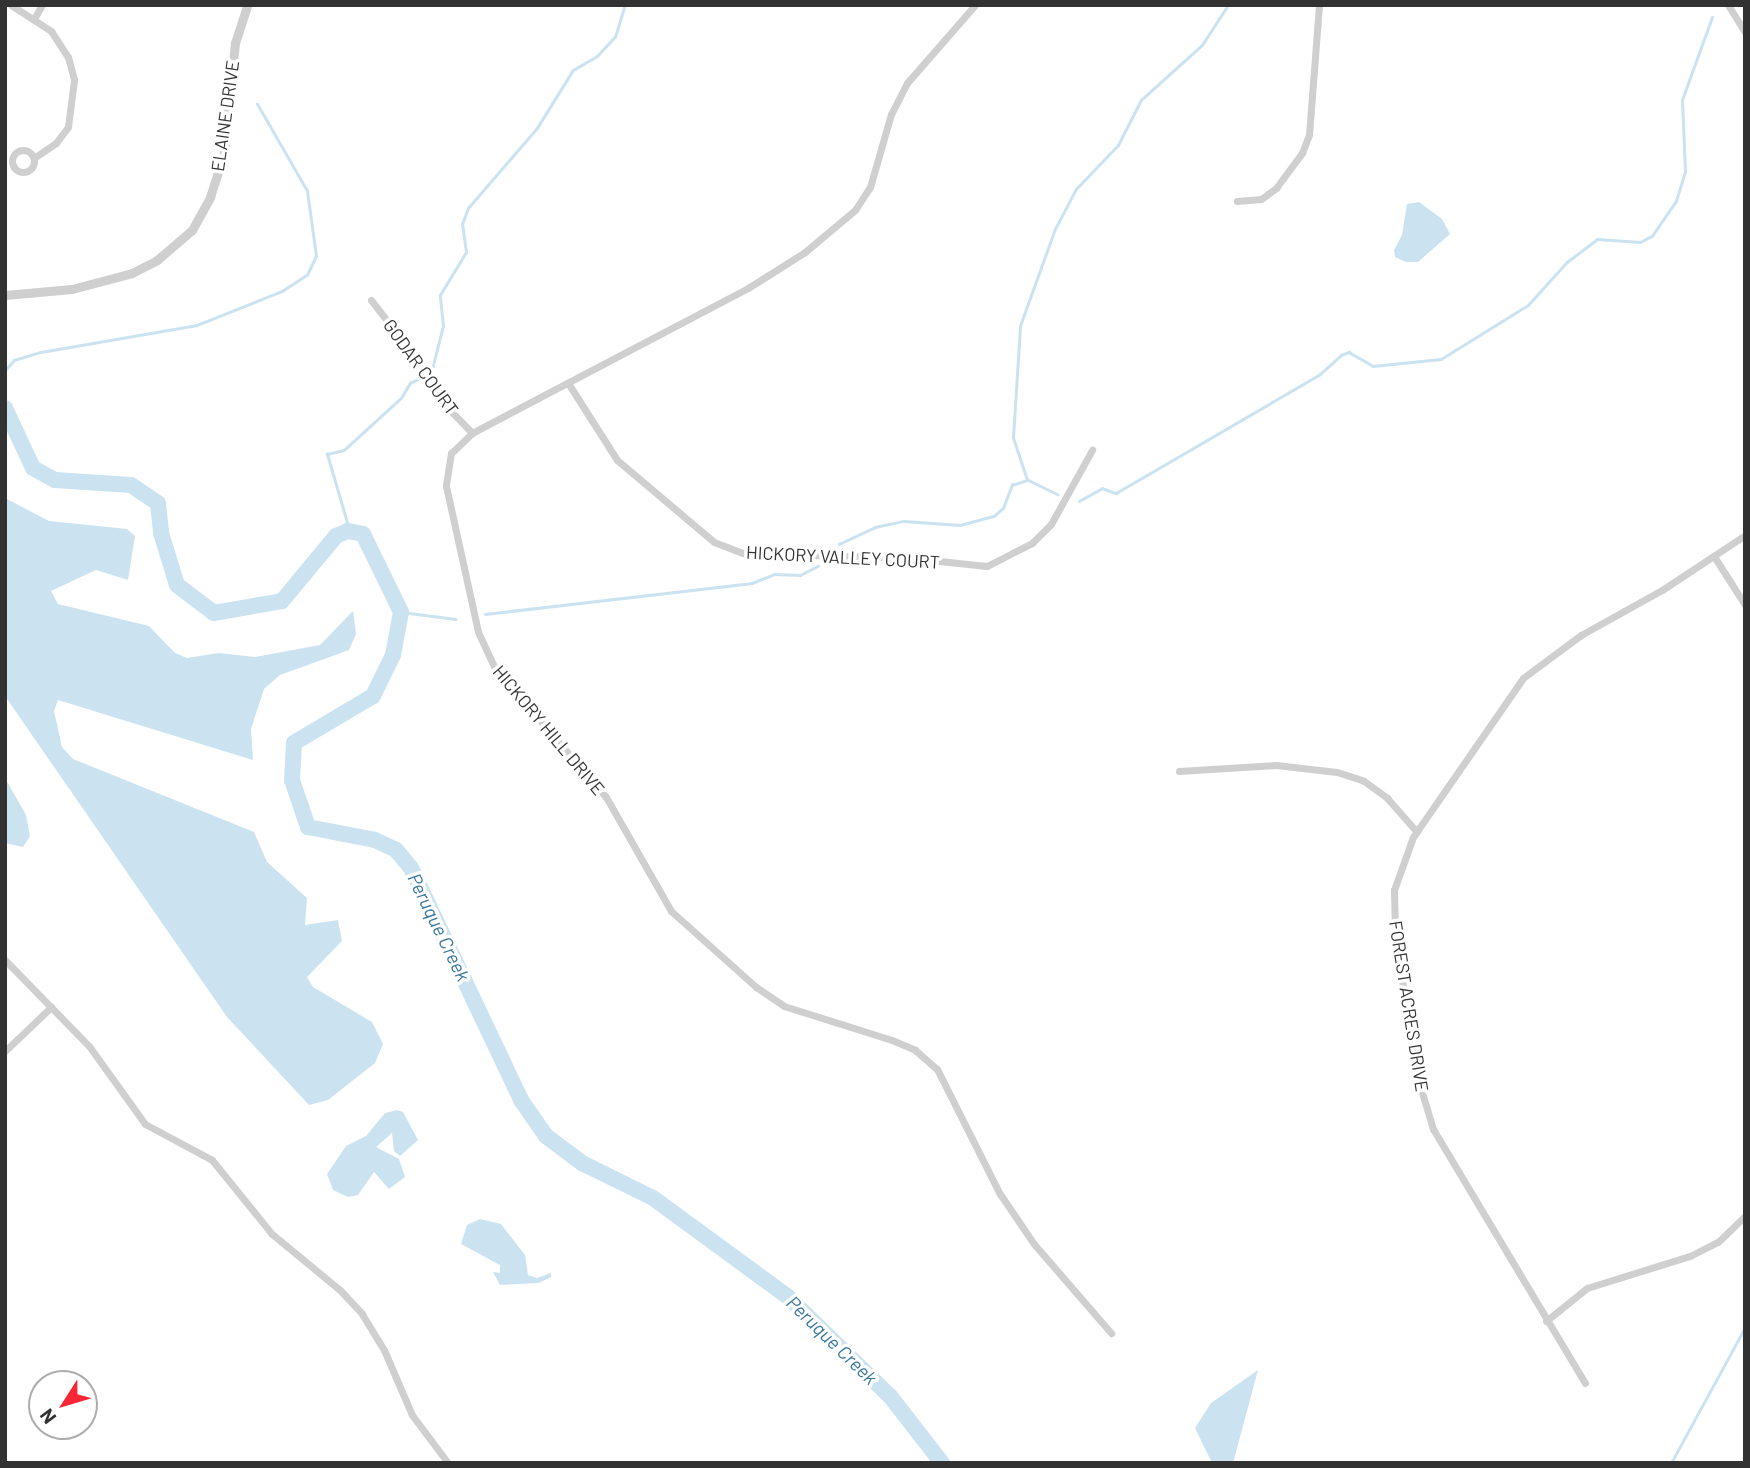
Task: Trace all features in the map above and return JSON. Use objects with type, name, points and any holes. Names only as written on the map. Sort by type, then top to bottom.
[{"type":"street","points":[[11,5],[35,17],[51,31],[68,57],[74,103],[68,127],[56,143],[34,158]]},
{"type":"street","points":[[35,17],[42,5]]},
{"type":"street","name":"ELAINE DRIVE","points":[[5,295],[72,289],[132,272],[157,260],[192,230],[210,197],[224,153],[235,43],[247,5]]},
{"type":"street","name":"HICKORY HILL DRIVE","points":[[975,5],[907,83],[891,114],[870,187],[847,216],[805,252],[748,288],[472,433],[451,453],[446,486],[478,632],[509,689],[587,771],[671,911],[689,930],[784,1006],[892,1040],[915,1050],[937,1069],[1000,1194],[1034,1244],[1111,1334]]},
{"type":"street","points":[[1237,201],[1261,199],[1276,188],[1302,153],[1309,135],[1319,5]]},
{"type":"street","points":[[1728,5],[1745,32]]},
{"type":"street","name":"GODAR COURT","points":[[371,300],[436,384],[448,408],[472,433]]},
{"type":"street","name":"HICKORY VALLEY COURT","points":[[568,383],[617,460],[714,542],[743,553],[911,558],[986,566],[1032,542],[1051,524],[1092,450]]},
{"type":"street","name":"FOREST ACRES DRIVE","points":[[1585,1383],[1545,1321],[1433,1129],[1415,1069],[1392,906],[1404,857],[1417,832],[1523,678],[1581,635],[1715,558],[1745,535]]},
{"type":"street","points":[[1715,558],[1745,605]]},
{"type":"street","points":[[1179,771],[1276,765],[1337,772],[1364,781],[1387,799],[1417,832]]},
{"type":"street","points":[[5,960],[89,1046],[145,1124],[158,1135],[212,1160],[246,1207],[362,1314],[384,1350],[412,1415],[448,1463]]},
{"type":"street","points":[[5,1051],[51,1007]]},
{"type":"street","points":[[1545,1321],[1587,1288],[1690,1256],[1718,1242],[1745,1216]]},
{"type":"water","points":[[1419,202],[1442,219],[1450,234],[1418,262],[1406,262],[1395,257],[1394,250],[1402,235],[1407,204]]},
{"type":"water","points":[[5,498],[49,521],[127,529],[135,536],[128,580],[96,570],[51,591],[58,604],[149,626],[175,653],[187,658],[219,653],[255,657],[320,645],[353,611],[356,634],[349,650],[280,675],[264,689],[251,729],[253,760],[58,700],[54,711],[62,747],[73,759],[254,832],[267,862],[307,898],[305,925],[338,920],[342,941],[307,977],[313,987],[372,1022],[383,1044],[375,1063],[328,1100],[309,1105],[227,1017],[5,696]]},
{"type":"water","points":[[5,778],[26,815],[30,836],[23,847],[5,843]]},
{"type":"water","points":[[397,1110],[403,1112],[418,1140],[400,1156],[394,1151],[392,1133],[376,1147],[399,1159],[405,1177],[389,1189],[374,1172],[358,1195],[348,1197],[333,1190],[327,1174],[346,1146],[366,1136],[385,1113]]},
{"type":"water","points":[[480,1219],[501,1224],[525,1255],[528,1275],[537,1278],[551,1273],[551,1277],[539,1283],[500,1285],[493,1272],[500,1273],[500,1265],[461,1244],[467,1225]]},
{"type":"water","points":[[1258,1370],[1233,1463],[1212,1463],[1195,1428],[1211,1403]]},
{"type":"waterway","points":[[432,369],[443,326],[440,295],[466,252],[462,224],[468,208],[537,128],[573,70],[597,56],[615,37],[625,5]]},
{"type":"waterway","points":[[1058,495],[1027,480],[1013,438],[1020,326],[1055,229],[1076,189],[1118,145],[1141,100],[1202,45],[1228,5]]},
{"type":"waterway","points":[[1079,501],[1102,488],[1116,493],[1319,375],[1341,355],[1349,352],[1373,366],[1441,359],[1528,305],[1567,262],[1597,239],[1640,242],[1652,236],[1676,201],[1685,172],[1682,100],[1712,17]]},
{"type":"waterway","points":[[5,370],[14,360],[41,352],[197,325],[282,291],[307,275],[316,256],[307,191],[257,104]]},
{"type":"waterway","points":[[363,534],[348,526],[327,454],[344,450],[401,398],[410,383],[427,375]]},
{"type":"waterway","name":"Peruque Creek","points":[[5,408],[33,468],[55,480],[131,485],[158,503],[161,533],[177,585],[214,613],[282,601],[336,536],[348,531],[363,534],[401,612],[393,655],[373,696],[294,743],[292,780],[308,827],[375,840],[396,850],[411,868],[521,1100],[546,1136],[582,1163],[653,1198],[787,1296],[890,1396],[942,1463]]},
{"type":"waterway","points":[[839,544],[875,527],[904,521],[960,525],[994,516],[1003,508],[1012,485],[1027,480]]},
{"type":"waterway","points":[[485,614],[752,583],[774,574],[800,575],[818,566]]},
{"type":"waterway","points":[[401,612],[456,619]]},
{"type":"waterway","points":[[1671,1463],[1745,1327]]}]
